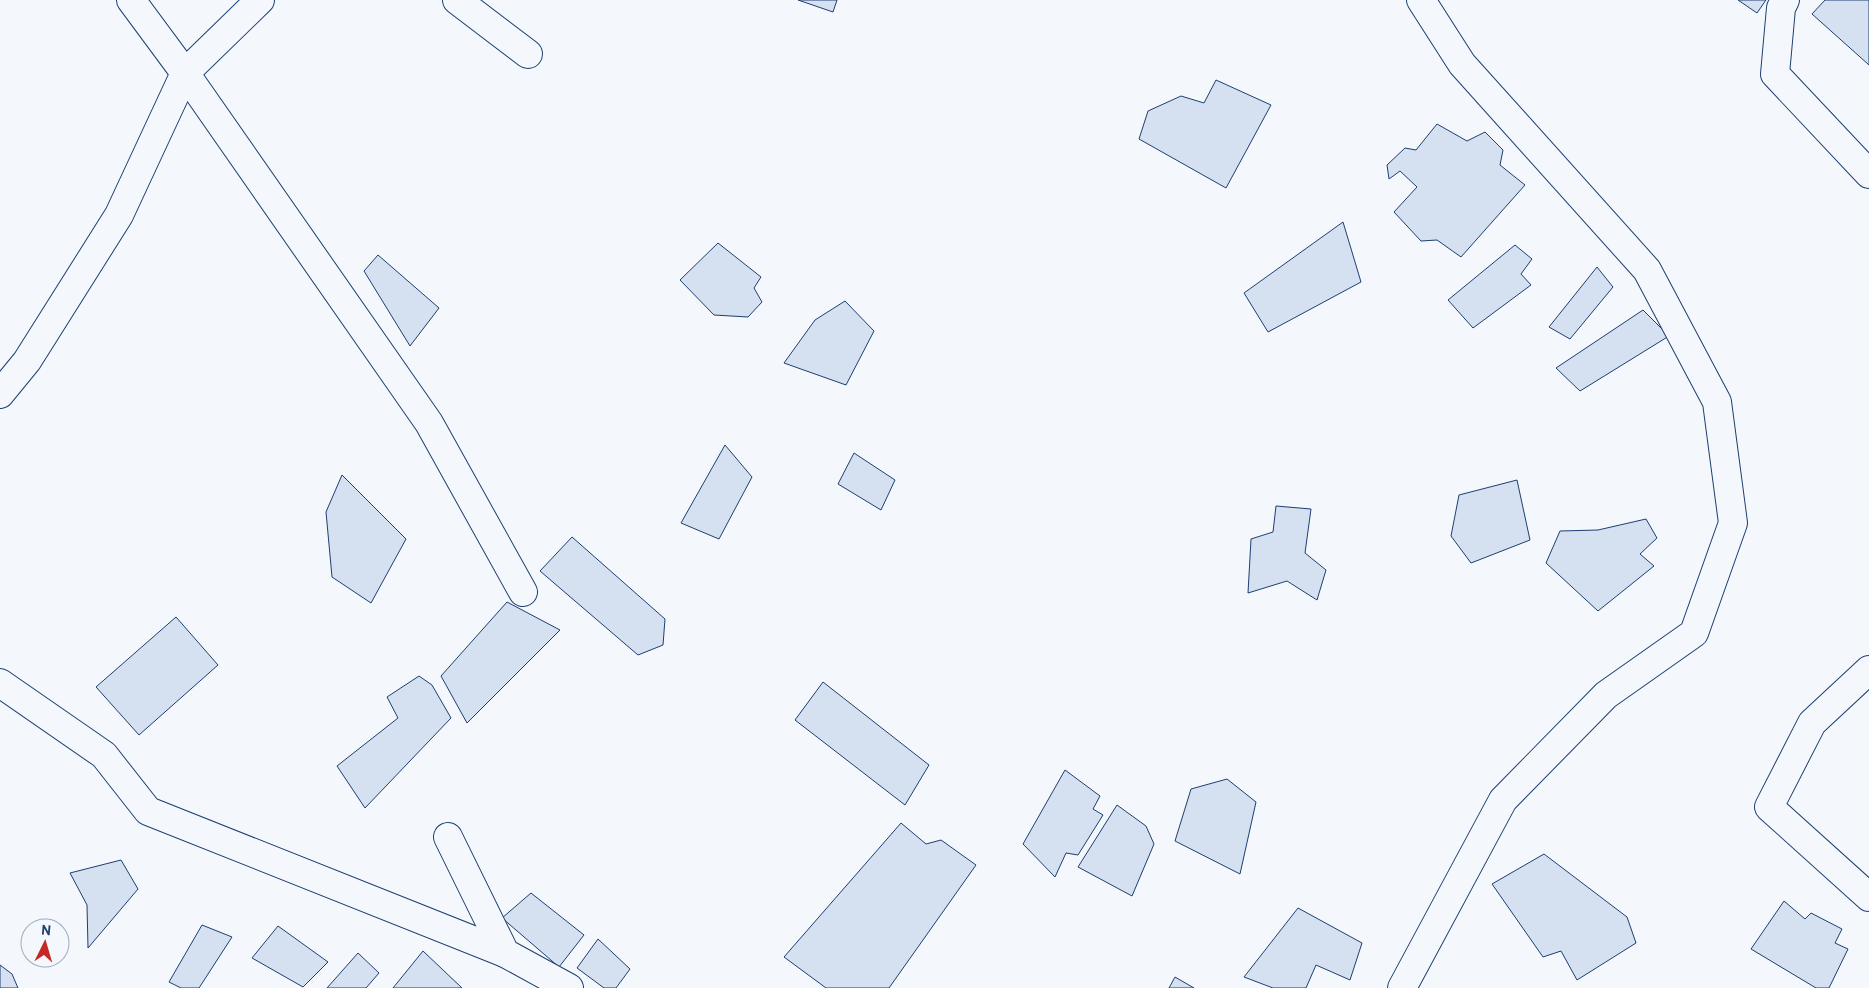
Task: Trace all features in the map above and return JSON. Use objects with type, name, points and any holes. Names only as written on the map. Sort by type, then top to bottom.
[{"type":"street","points":[[131,0],[185,73],[429,423],[523,592]]},
{"type":"street","points":[[0,394],[27,361],[119,215],[185,73],[260,0]]},
{"type":"street","points":[[457,0],[528,54]]},
{"type":"street","points":[[1402,988],[1503,800],[1606,695],[1694,633],[1733,522],[1717,402],[1647,270],[1462,64],[1422,0]]},
{"type":"street","points":[[1785,0],[1781,8],[1775,74],[1869,174]]},
{"type":"street","points":[[1869,670],[1812,722],[1769,807],[1869,897]]},
{"type":"street","points":[[0,683],[104,755],[148,811],[505,953],[570,988]]},
{"type":"street","points":[[448,837],[505,953]]},
{"type":"building","points":[[798,0],[837,0],[833,12]]},
{"type":"building","points":[[1738,0],[1766,0],[1757,13]]},
{"type":"building","points":[[1825,0],[1869,0],[1869,65],[1812,14]]},
{"type":"building","points":[[1216,80],[1271,105],[1226,188],[1139,139],[1148,111],[1181,96],[1204,103]]},
{"type":"building","points":[[1437,124],[1467,141],[1485,132],[1503,150],[1500,165],[1525,185],[1461,257],[1437,240],[1421,241],[1394,212],[1417,187],[1400,171],[1389,179],[1387,165],[1405,148],[1416,150]]},
{"type":"building","points":[[1343,222],[1361,282],[1268,332],[1244,293]]},
{"type":"building","points":[[718,243],[761,277],[754,288],[762,302],[748,317],[714,315],[680,280]]},
{"type":"building","points":[[1515,245],[1532,259],[1521,274],[1531,285],[1473,328],[1448,300]]},
{"type":"building","points":[[378,255],[439,308],[410,346],[364,271]]},
{"type":"building","points":[[1597,267],[1613,287],[1570,339],[1549,327]]},
{"type":"building","points":[[845,301],[874,331],[846,385],[784,363],[815,320]]},
{"type":"building","points":[[1643,310],[1669,336],[1580,391],[1556,368]]},
{"type":"building","points":[[725,445],[752,477],[719,539],[681,523]]},
{"type":"building","points":[[854,453],[895,480],[881,510],[838,484]]},
{"type":"building","points":[[342,475],[406,539],[371,603],[332,577],[326,512]]},
{"type":"building","points":[[1517,480],[1530,540],[1471,563],[1451,536],[1459,495]]},
{"type":"building","points":[[1276,506],[1311,509],[1305,553],[1326,570],[1317,600],[1287,581],[1248,593],[1251,539],[1273,532]]},
{"type":"building","points":[[1646,519],[1657,538],[1640,554],[1654,566],[1598,611],[1546,563],[1560,531],[1598,530]]},
{"type":"building","points":[[572,537],[665,619],[663,645],[638,655],[540,571]]},
{"type":"building","points":[[507,602],[560,630],[467,723],[441,676]]},
{"type":"building","points":[[176,617],[218,665],[139,735],[96,687]]},
{"type":"building","points":[[419,676],[432,685],[451,718],[365,808],[337,766],[398,718],[387,697]]},
{"type":"building","points":[[823,682],[929,765],[905,805],[795,720]]},
{"type":"building","points":[[1065,770],[1100,796],[1093,809],[1103,815],[1078,855],[1066,853],[1055,877],[1023,844]]},
{"type":"building","points":[[1227,779],[1256,802],[1240,874],[1175,841],[1191,789]]},
{"type":"building","points":[[1117,805],[1146,826],[1154,844],[1132,896],[1078,867]]},
{"type":"building","points":[[901,823],[926,844],[941,840],[976,865],[889,988],[826,988],[784,957]]},
{"type":"building","points":[[1544,854],[1627,917],[1636,943],[1577,980],[1561,951],[1543,957],[1492,884]]},
{"type":"building","points":[[121,860],[138,889],[88,948],[87,905],[70,873]]},
{"type":"building","points":[[531,893],[584,935],[559,967],[502,918]]},
{"type":"building","points":[[1784,901],[1805,919],[1811,913],[1842,929],[1835,943],[1848,949],[1829,988],[1816,988],[1751,949]]},
{"type":"building","points":[[1298,908],[1362,943],[1350,980],[1316,965],[1306,988],[1273,988],[1244,977]]},
{"type":"building","points":[[202,925],[232,937],[199,988],[181,988],[169,982]]},
{"type":"building","points":[[278,926],[328,962],[303,987],[252,958]]},
{"type":"building","points":[[598,939],[630,969],[616,988],[604,988],[577,968]]},
{"type":"building","points":[[423,951],[462,988],[393,988]]},
{"type":"building","points":[[358,953],[379,973],[366,988],[327,988]]},
{"type":"building","points":[[0,965],[12,974],[18,988],[0,988]]},
{"type":"building","points":[[1175,977],[1194,988],[1169,988]]}]
